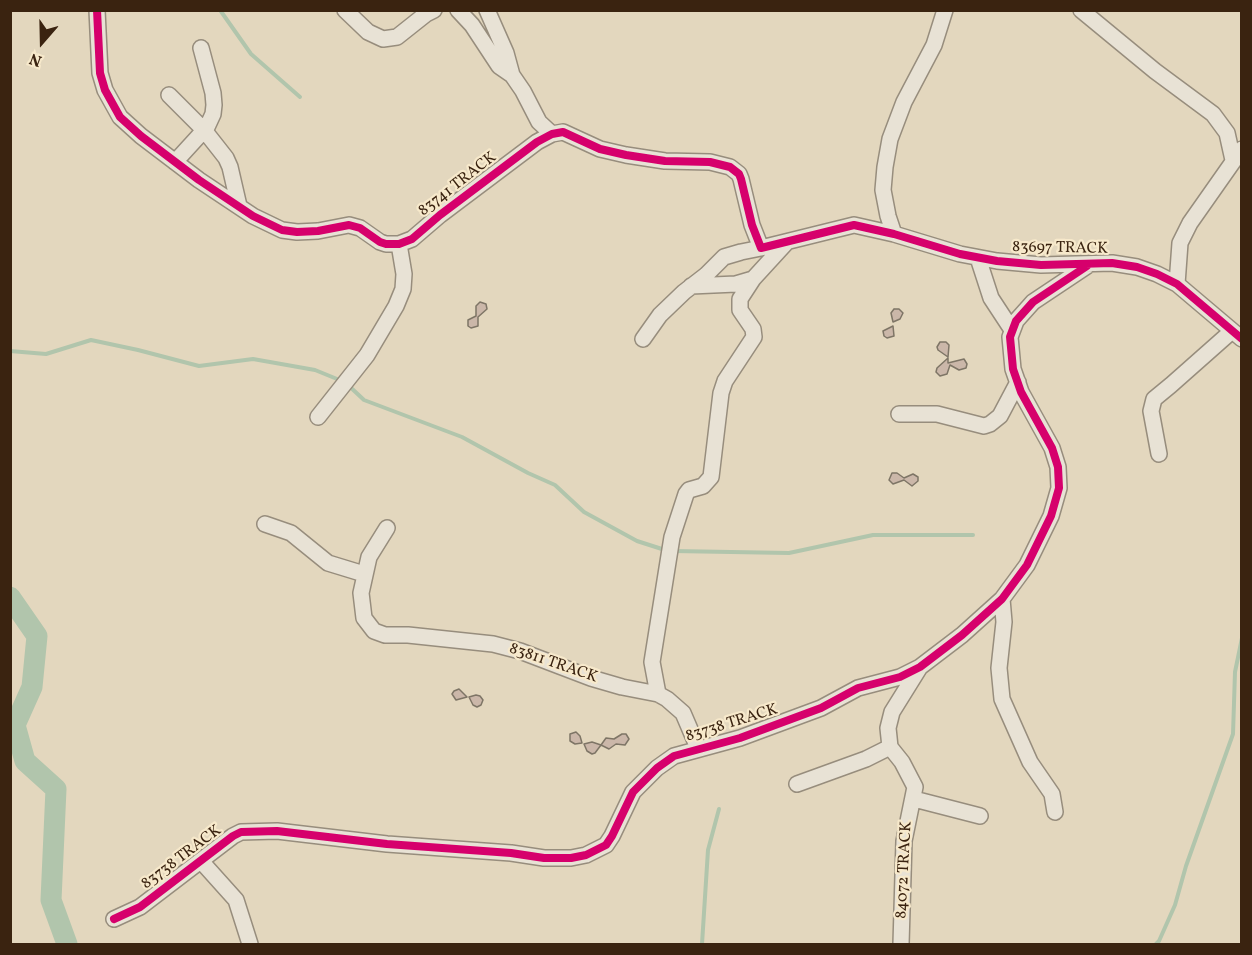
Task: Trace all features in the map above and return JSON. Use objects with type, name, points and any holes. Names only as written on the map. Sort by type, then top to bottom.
[{"type":"street","points":[[97,10],[100,73],[109,98],[126,123],[175,162],[262,221],[282,230],[318,231],[349,225],[360,228],[380,242],[399,244],[404,274],[403,289],[396,306],[367,355],[318,417]]},
{"type":"street","points":[[345,10],[373,36],[383,39],[397,37],[434,10]]},
{"type":"street","points":[[458,10],[472,25],[499,66],[512,75]]},
{"type":"street","points":[[487,10],[503,45],[512,75],[539,122],[552,134],[562,132],[600,149],[626,154],[665,161],[710,162],[730,167],[741,179],[752,225],[761,248]]},
{"type":"street","points":[[894,234],[883,190],[890,139],[904,102],[934,45],[945,10]]},
{"type":"street","points":[[1081,10],[1155,71],[1213,114],[1227,133],[1237,154],[1190,223],[1180,243],[1177,284]]},
{"type":"street","points":[[175,162],[210,122],[214,105],[201,48]]},
{"type":"street","points":[[169,96],[219,147],[230,167],[239,206]]},
{"type":"street","name":"83741 TRACK","points":[[399,244],[412,239],[498,170],[552,134]]},
{"type":"street","points":[[643,339],[660,315],[726,256],[849,226],[861,226],[894,234]]},
{"type":"street","name":"83697 TRACK","points":[[894,234],[978,258],[1013,264],[1112,263],[1137,267],[1177,284],[1237,335]]},
{"type":"street","points":[[658,694],[652,662],[672,537],[686,494],[689,490],[703,486],[711,477],[721,393],[725,381],[754,337],[753,329],[739,305],[744,291],[786,243]]},
{"type":"street","points":[[978,258],[991,298],[1012,330]]},
{"type":"street","points":[[1012,330],[1016,321],[1033,302],[1090,264]]},
{"type":"street","points":[[692,286],[736,284],[753,279]]},
{"type":"street","name":"83738 TRACK","points":[[114,919],[140,907],[241,832],[277,831],[387,844],[511,853],[544,858],[571,858],[586,855],[601,849],[610,841],[629,798],[641,782],[674,756],[740,738],[788,721],[821,708],[858,688],[900,677],[920,667],[962,635],[1002,599],[1034,552],[1056,502],[1060,481],[1056,458],[1013,369],[1012,330]]},
{"type":"street","points":[[1159,454],[1151,411],[1154,399],[1237,335]]},
{"type":"street","points":[[899,414],[937,414],[974,425],[990,424],[1000,416],[1018,382]]},
{"type":"street","points":[[265,524],[291,533],[328,563],[365,571],[369,557],[387,528]]},
{"type":"street","name":"83811 TRACK","points":[[365,571],[361,593],[362,612],[368,625],[377,633],[493,644],[520,651],[591,678],[658,694],[683,713],[698,748]]},
{"type":"street","points":[[1002,599],[1004,622],[999,668],[1002,699],[1030,762],[1052,794],[1055,812]]},
{"type":"street","points":[[797,784],[866,759],[890,747],[888,728],[891,716],[920,667]]},
{"type":"street","name":"84072 TRACK","points":[[890,747],[902,762],[915,787],[904,842],[901,945]]},
{"type":"street","points":[[914,799],[980,816]]},
{"type":"street","points":[[201,861],[236,900],[250,945]]},
{"type":"building","points":[[480,302],[486,304],[487,309],[478,317],[478,326],[471,328],[468,326],[468,320],[476,316],[476,306]]},
{"type":"building","points":[[894,309],[899,309],[903,313],[900,319],[893,322],[891,313]]},
{"type":"building","points":[[893,326],[894,336],[887,338],[884,336],[883,331]]},
{"type":"building","points":[[940,342],[946,342],[949,345],[948,357],[938,350]]},
{"type":"building","points":[[948,358],[948,363],[964,359],[967,364],[966,368],[959,370],[950,365],[947,374],[940,376],[936,372],[937,368]]},
{"type":"building","points":[[892,473],[897,473],[904,478],[913,474],[918,477],[918,481],[912,486],[904,480],[893,484],[889,480]]},
{"type":"building","points":[[459,689],[467,697],[456,700],[452,694]]},
{"type":"building","points":[[476,695],[483,700],[477,707],[473,705],[469,697]]},
{"type":"building","points":[[576,732],[582,743],[575,744],[570,741],[570,734]]},
{"type":"building","points":[[626,734],[629,739],[625,745],[616,744],[609,749],[601,745],[606,738],[614,739]]},
{"type":"building","points":[[592,742],[601,745],[592,754],[587,751],[584,744]]},
{"type":"waterway","points":[[220,10],[251,54],[300,97]]},
{"type":"waterway","points":[[10,351],[46,354],[91,340],[199,366],[253,359],[315,370],[342,381]]},
{"type":"waterway","points":[[348,385],[364,400],[462,437],[555,485],[584,512],[637,541],[665,550]]},
{"type":"waterway","points":[[673,551],[789,553],[873,535],[973,535]]},
{"type":"waterway","points":[[10,597],[37,636],[32,687],[15,725],[25,761],[56,789],[51,900],[67,944]]},
{"type":"waterway","points":[[1156,944],[1175,905],[1186,866],[1233,734],[1235,672],[1242,638]]},
{"type":"waterway","points":[[702,944],[708,850],[719,809]]},
{"type":"cycle path","points":[[97,10],[100,73],[105,90],[120,117],[199,180],[253,216],[282,230],[318,231],[349,225],[360,228],[380,242],[399,244],[412,239],[537,142],[552,134],[563,132],[600,149],[626,155],[665,161],[710,162],[730,167],[739,174],[741,179],[752,225],[761,248],[854,225],[894,234],[960,254],[997,261],[1041,265],[1112,263],[1137,267],[1177,284],[1242,339]]},
{"type":"cycle path","points":[[114,919],[140,907],[241,832],[277,831],[387,844],[511,853],[544,858],[571,858],[586,855],[606,845],[633,792],[657,768],[674,756],[740,738],[821,708],[858,688],[900,677],[920,667],[962,635],[1002,599],[1027,565],[1051,516],[1059,488],[1058,467],[1052,448],[1021,392],[1013,369],[1010,337],[1016,321],[1033,302],[1087,266]]}]
